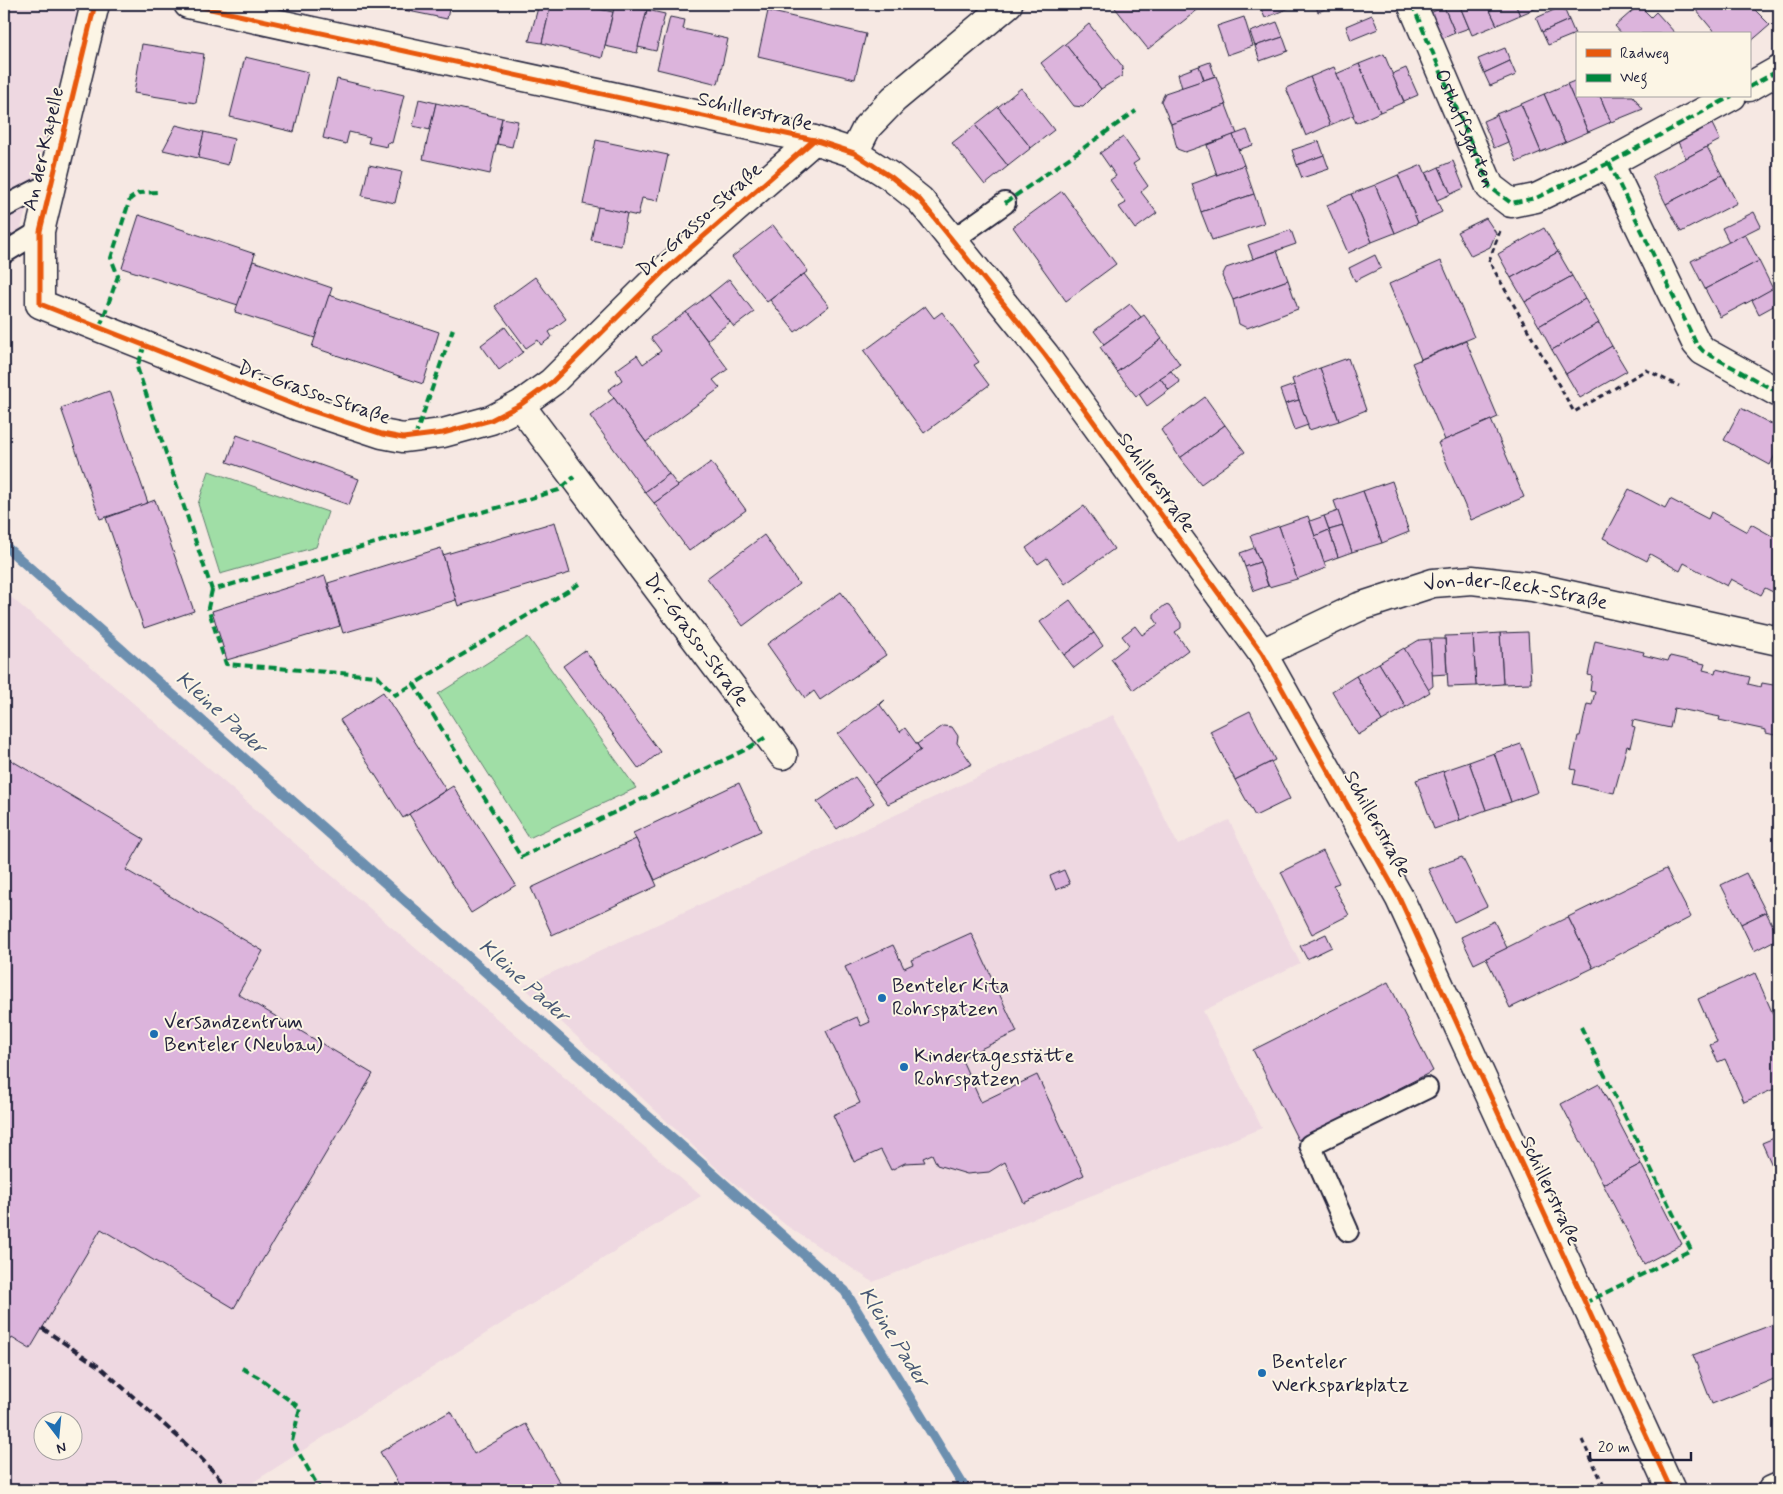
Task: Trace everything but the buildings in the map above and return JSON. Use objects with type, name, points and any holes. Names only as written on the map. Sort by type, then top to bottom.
[{"type":"street","name":"An der Kapelle","points":[[40,304],[40,231],[95,4]]},
{"type":"street","name":"Schillerstraße","points":[[188,4],[814,140],[854,153],[890,176],[920,200],[1045,355],[1262,654],[1400,899],[1671,1490]]},
{"type":"street","points":[[854,153],[867,127],[894,99],[1008,4]]},
{"type":"street","name":"Osthoffsgarten","points":[[1412,4],[1490,187],[1511,202],[1536,198],[1609,163],[1728,98]]},
{"type":"street","points":[[1750,86],[1779,70]]},
{"type":"street","name":"Dr.-Grasso-Straße","points":[[40,304],[300,407],[382,434],[403,438],[443,434],[491,420],[520,405],[552,382],[664,271],[814,140]]},
{"type":"street","points":[[1609,163],[1696,343],[1703,351],[1779,393]]},
{"type":"street","name":"Dr.-Grasso-Straße","points":[[520,405],[783,755]]},
{"type":"street","name":"Von-der-Reck-Straße","points":[[1262,654],[1359,607],[1433,583],[1472,580],[1533,587],[1779,641]]},
{"type":"street","points":[[1772,1490],[1779,1487]]},
{"type":"lane","points":[[4,207],[51,183]]},
{"type":"lane","points":[[954,240],[1006,203]]},
{"type":"lane","points":[[4,253],[40,231]]},
{"type":"lane","points":[[1348,1231],[1310,1145],[1427,1088]]},
{"type":"path","points":[[1511,202],[1489,261],[1574,412],[1646,370],[1679,386]]},
{"type":"path","points":[[1582,1440],[1606,1490]]},
{"type":"shaded area","points":[[4,4],[80,4],[20,232],[4,242]]},
{"type":"shaded area","points":[[4,591],[701,1196],[241,1490],[4,1490]]},
{"type":"shaded area","name":"Benteler Kita Rohrspatzen","points":[[1113,715],[1178,845],[1229,820],[1300,963],[1203,1011],[1262,1128],[873,1282],[787,1226],[724,1175],[523,986]]},
{"type":"green space","points":[[209,471],[328,512],[316,547],[220,574],[198,504]]},
{"type":"green space","points":[[528,637],[636,788],[529,838],[438,694]]},
{"type":"waterway","name":"Kleine Pader","points":[[4,545],[845,1291],[966,1490]]},
{"type":"railway","points":[[42,1328],[101,1368],[197,1454],[231,1490]]},
{"type":"marked path","points":[[1412,4],[1490,187],[1511,203],[1536,198],[1609,163],[1728,98]]},
{"type":"marked path","points":[[1750,86],[1779,70]]},
{"type":"marked path","points":[[1005,203],[1136,111]]},
{"type":"marked path","points":[[1609,163],[1696,343],[1703,351],[1779,393]]},
{"type":"marked path","points":[[100,327],[118,276],[111,258],[130,199],[139,193],[158,192]]},
{"type":"marked path","points":[[415,437],[453,329]]},
{"type":"marked path","points":[[145,345],[137,367],[212,590],[559,490],[574,477]]},
{"type":"marked path","points":[[579,584],[414,684],[521,857],[745,750],[768,736]]},
{"type":"marked path","points":[[212,590],[208,608],[226,664],[377,676],[395,695],[414,684]]},
{"type":"marked path","points":[[1581,1027],[1691,1250],[1585,1303]]},
{"type":"marked path","points":[[242,1368],[258,1377],[300,1408],[292,1441],[320,1490]]},
{"type":"cycle path","points":[[95,4],[40,231],[40,304],[300,407],[382,434],[403,438],[443,433],[491,420],[520,405],[552,382],[664,271],[814,140]]},
{"type":"cycle path","points":[[188,4],[814,140],[854,153],[890,176],[920,200],[1045,355],[1262,653],[1400,899],[1671,1490]]},
{"type":"place","name":"Benteler Kita Rohrspatzen","points":[[882,998]]},
{"type":"place","name":"Versandzentrum Benteler (Neubau)","points":[[154,1034]]},
{"type":"place","name":"Kindertagesstätte Rohrspatzen","points":[[904,1067]]},
{"type":"place","name":"Benteler Werksparkplatz","points":[[1262,1373]]}]
